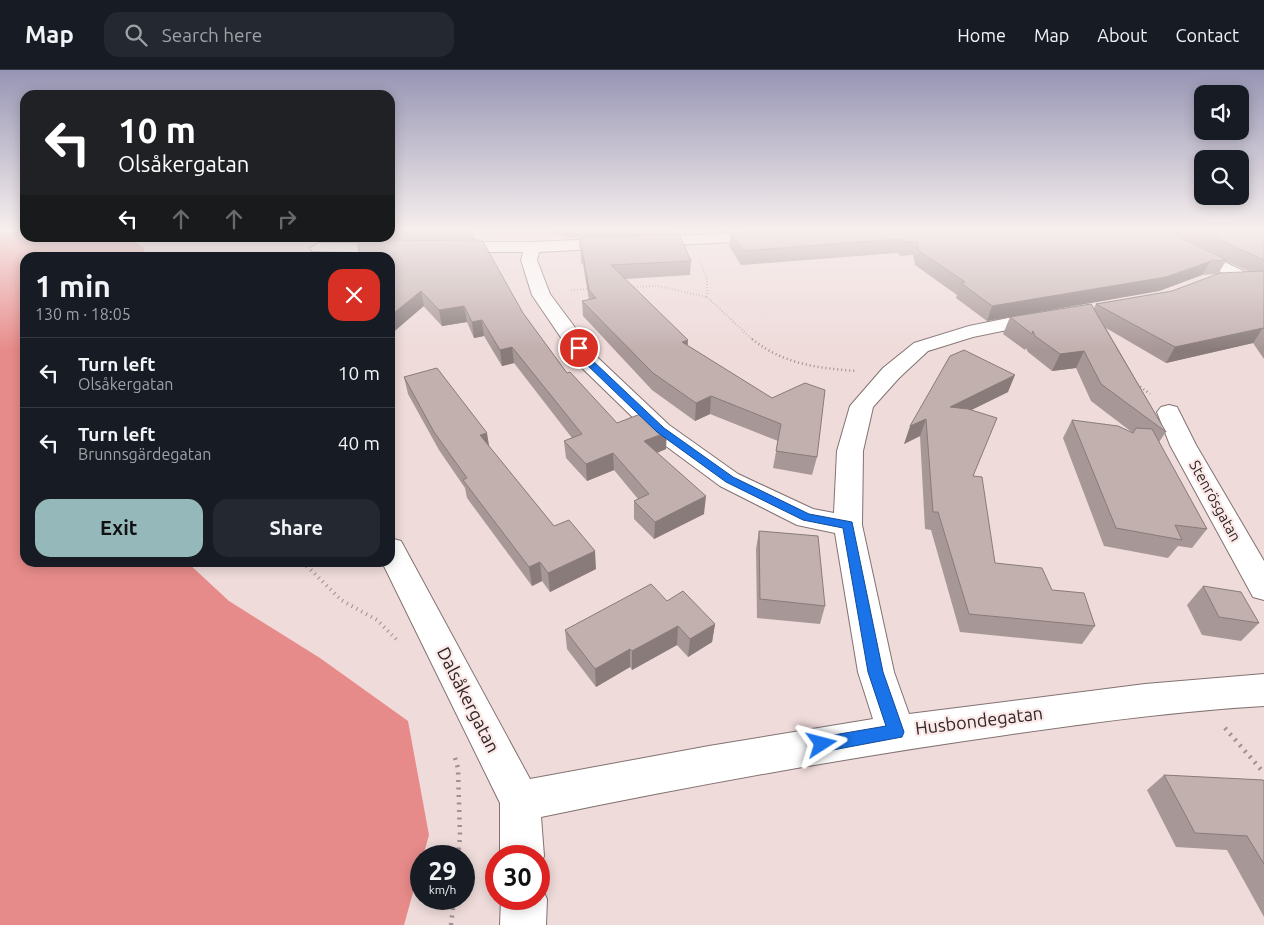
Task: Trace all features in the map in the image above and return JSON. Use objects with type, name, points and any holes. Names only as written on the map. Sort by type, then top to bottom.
[{"type":"street","points":[[532,270],[541,295],[589,362],[660,430],[730,480],[807,518],[848,525]]},
{"type":"street","points":[[1228,270],[1256,284]]},
{"type":"street","points":[[1200,284],[1209,280],[1256,284]]},
{"type":"street","points":[[896,732],[876,672],[848,525],[850,451],[862,406],[887,377],[921,347],[968,332],[1062,314]]},
{"type":"street","name":"Stenrösgatan","points":[[1169,412],[1183,445],[1264,588]]},
{"type":"street","name":"Dalsåkergatan","points":[[395,559],[520,801],[522,845]]},
{"type":"street","name":"Husbondegatan","points":[[520,801],[692,766],[896,732],[1195,694],[1264,690]]},
{"type":"street","points":[[523,925],[524,910]]},
{"type":"path","points":[[704,270],[707,279],[708,297],[719,310],[769,352],[789,360],[874,373],[887,377]]},
{"type":"path","points":[[626,287],[658,286],[708,297]]},
{"type":"path","points":[[541,295],[590,289]]},
{"type":"path","points":[[1135,383],[1169,412]]},
{"type":"path","points":[[308,567],[340,600],[377,620],[401,644]]},
{"type":"path","points":[[1195,694],[1264,773]]},
{"type":"path","points":[[452,750],[458,768],[459,845]]},
{"type":"path","points":[[451,925],[453,910]]},
{"type":"shaded area","points":[[0,270],[20,270],[20,567],[192,567],[229,601],[320,658],[408,721],[429,835],[426,845],[410,845],[410,903],[404,925],[0,925]]},
{"type":"building","points":[[395,270],[499,270],[523,313],[567,373],[570,372],[617,423],[643,413],[667,432],[644,441],[706,496],[655,522],[634,501],[649,494],[613,453],[586,464],[564,441],[582,434],[512,347],[500,350],[482,320],[472,322],[464,306],[439,310],[421,291],[395,312]]},
{"type":"building","points":[[586,270],[616,270],[688,340],[682,342],[772,398],[805,383],[825,390],[817,457],[776,451],[781,424],[711,396],[696,403],[653,373],[582,301],[596,298],[589,290]]},
{"type":"building","points":[[947,270],[1186,270],[1166,277],[992,306],[961,283],[965,282]]},
{"type":"building","points":[[1264,271],[1264,329],[1175,347],[1096,304],[1172,291],[1220,273]]},
{"type":"building","points":[[1091,304],[1166,432],[1101,384],[1084,351],[1060,354],[1035,336],[1033,331],[1032,334],[1010,317]]},
{"type":"building","points":[[964,350],[1015,375],[950,407],[968,409],[997,418],[973,476],[982,477],[995,563],[1042,568],[1052,590],[1084,593],[1095,626],[969,614],[938,512],[933,512],[926,419],[910,426],[950,356]]},
{"type":"building","points":[[437,368],[487,433],[480,435],[554,526],[569,520],[595,551],[548,573],[540,562],[529,567],[463,480],[467,478],[434,432],[404,377]]},
{"type":"building","points":[[1072,420],[1118,426],[1133,433],[1136,428],[1152,429],[1207,529],[1175,525],[1182,540],[1116,528]]},
{"type":"building","points":[[759,531],[818,536],[825,606],[760,599]]},
{"type":"building","points":[[651,584],[667,601],[683,591],[715,624],[690,639],[678,626],[632,651],[630,649],[595,669],[565,630]]},
{"type":"building","points":[[1203,586],[1241,592],[1259,623],[1219,617]]},
{"type":"building","points":[[1164,775],[1263,780],[1264,864],[1247,836],[1195,833]]},
{"type":"route","points":[[579,348],[589,362],[660,430],[730,480],[807,518],[848,525],[876,672],[896,732],[822,744]]}]
